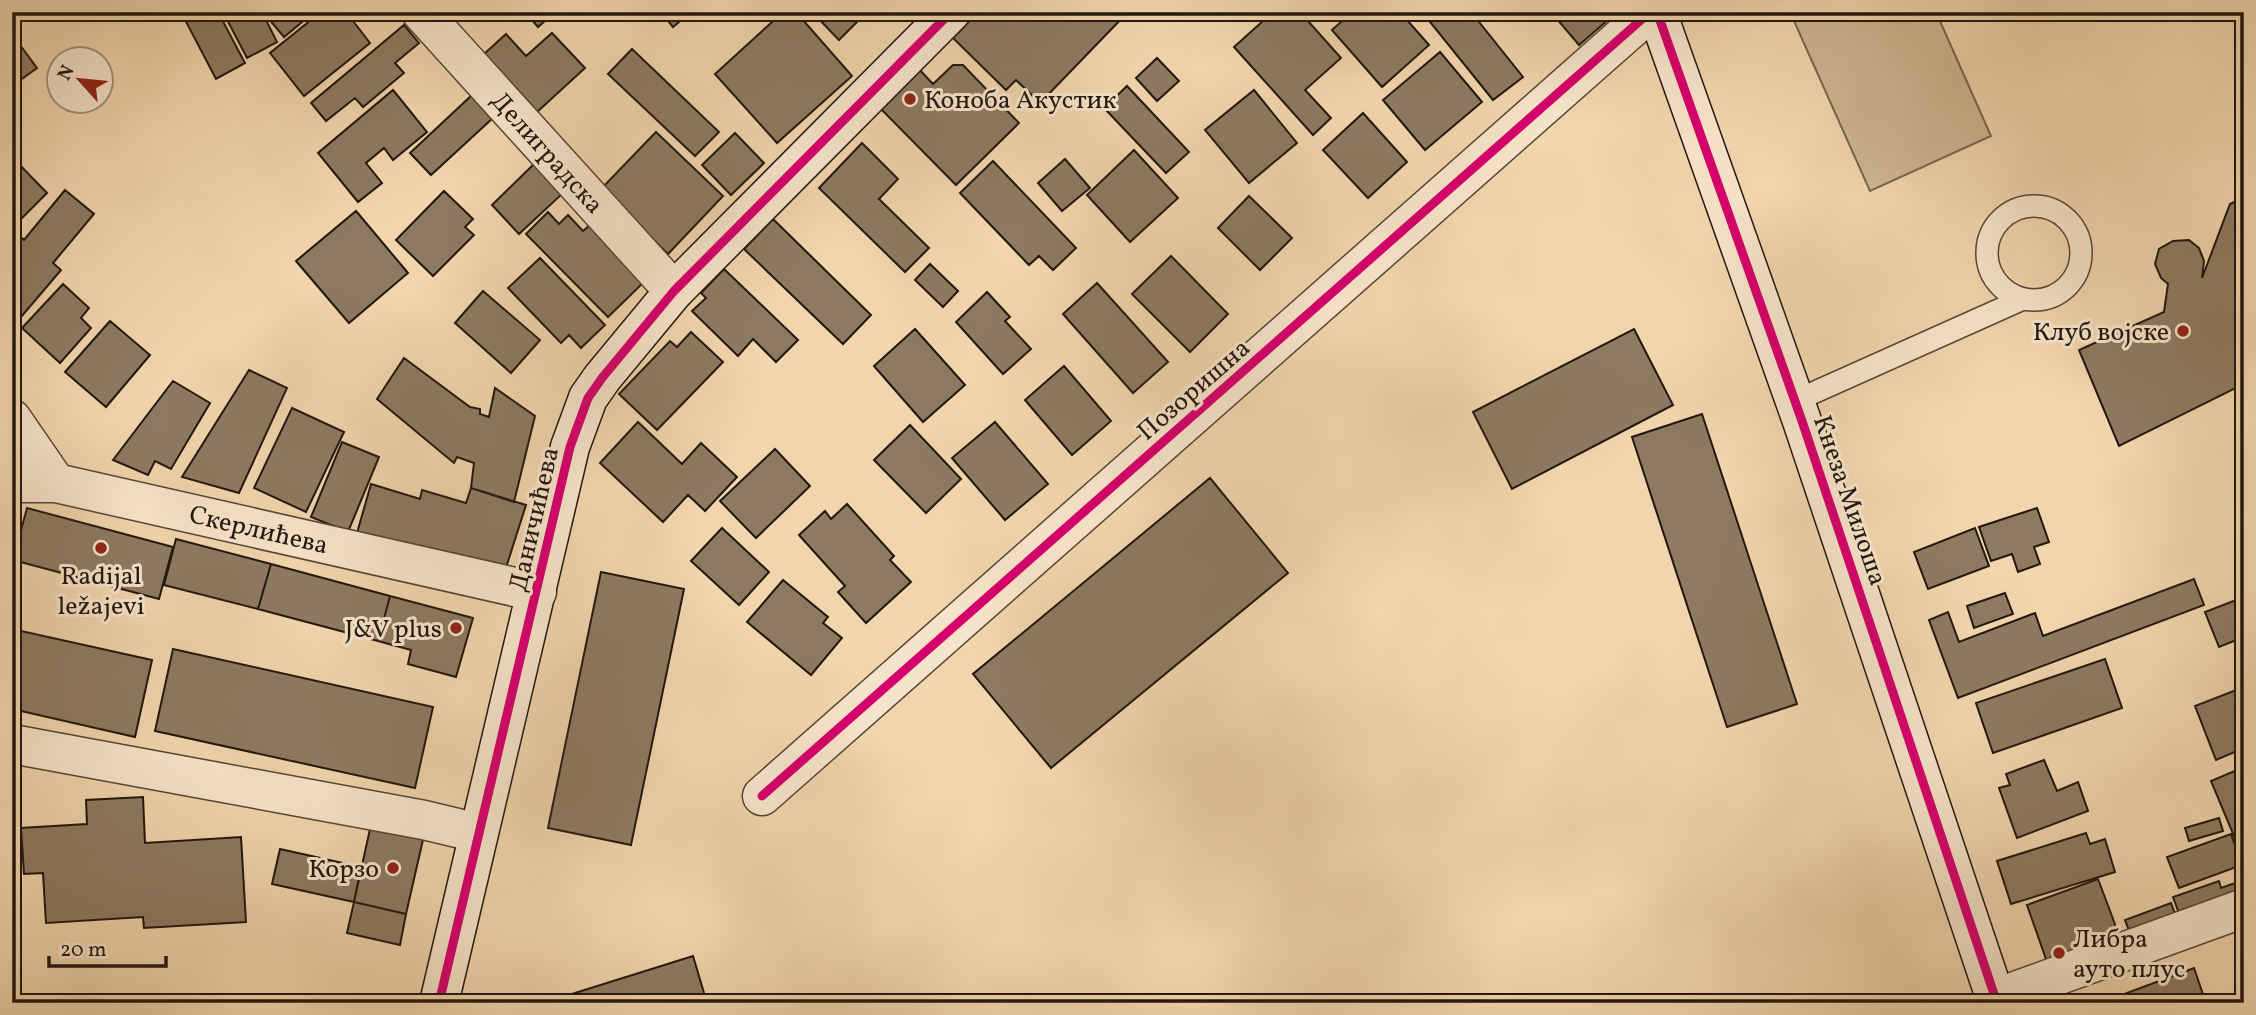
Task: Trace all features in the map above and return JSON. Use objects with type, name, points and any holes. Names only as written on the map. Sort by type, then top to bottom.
[{"type":"street","name":"Делиградска","points":[[421,12],[674,291]]},
{"type":"street","name":"Даничићева","points":[[439,1003],[570,447],[588,398],[674,291],[951,12]]},
{"type":"street","name":"Позоришна","points":[[762,796],[1650,12]]},
{"type":"street","name":"Кнеза Милоша","points":[[1657,12],[1795,401],[1997,1000]]},
{"type":"street","points":[[12,419],[56,482]]},
{"type":"street","name":"Скерлићева","points":[[12,483],[56,482],[537,592]]},
{"type":"street","points":[[12,744],[410,817],[478,833]]},
{"type":"street","points":[[1997,1000],[2244,908]]},
{"type":"lane","points":[[1795,401],[2023,299],[2040,300],[2054,296],[2067,287],[2076,275],[2081,260],[2076,230],[2060,213],[2040,206],[2024,206],[1997,223],[1989,237],[1986,253],[1989,269],[1997,283],[2010,294],[2023,299]]},
{"type":"shaded area","points":[[1790,12],[1936,12],[1991,136],[1870,191]]},
{"type":"building","points":[[181,12],[218,12],[245,63],[216,79]]},
{"type":"building","points":[[223,12],[262,12],[277,42],[247,58]]},
{"type":"building","points":[[263,12],[314,12],[284,37]]},
{"type":"building","points":[[321,12],[346,12],[370,43],[304,96],[270,53]]},
{"type":"building","points":[[525,12],[555,12],[538,27]]},
{"type":"building","points":[[661,12],[691,12],[673,27]]},
{"type":"building","points":[[783,12],[796,12],[852,76],[777,143],[715,74]]},
{"type":"building","points":[[812,12],[867,12],[839,40]]},
{"type":"building","points":[[978,12],[1128,12],[1040,103],[1016,80],[1006,90],[953,38]]},
{"type":"building","points":[[1273,12],[1300,12],[1341,58],[1305,90],[1331,118],[1313,135],[1234,47]]},
{"type":"building","points":[[1352,12],[1400,12],[1429,45],[1382,87],[1332,30]]},
{"type":"building","points":[[1422,12],[1471,12],[1523,77],[1493,100]]},
{"type":"building","points":[[1551,12],[1601,12],[1608,20],[1579,45]]},
{"type":"building","points":[[404,25],[419,43],[395,63],[404,73],[363,107],[355,98],[326,121],[311,103]]},
{"type":"building","points":[[552,33],[585,68],[537,112],[484,54],[506,34],[526,56]]},
{"type":"building","points":[[12,34],[37,68],[12,86]]},
{"type":"building","points":[[632,49],[719,132],[695,156],[608,74]]},
{"type":"building","points":[[1440,52],[1482,102],[1425,150],[1383,100]]},
{"type":"building","points":[[1157,58],[1179,81],[1157,101],[1136,78]]},
{"type":"building","points":[[953,65],[963,65],[1019,123],[956,185],[877,105],[916,66],[933,84]]},
{"type":"building","points":[[1127,86],[1189,152],[1166,173],[1104,108]]},
{"type":"building","points":[[393,90],[427,132],[393,160],[384,148],[366,163],[382,183],[358,202],[318,153]]},
{"type":"building","points":[[1254,90],[1297,143],[1249,183],[1205,130]]},
{"type":"building","points":[[472,95],[493,118],[431,175],[410,153]]},
{"type":"building","points":[[1363,113],[1407,162],[1368,198],[1323,150]]},
{"type":"building","points":[[656,132],[723,196],[668,254],[601,189]]},
{"type":"building","points":[[735,133],[764,163],[731,195],[702,165]]},
{"type":"building","points":[[862,143],[898,179],[879,199],[929,248],[905,272],[819,188]]},
{"type":"building","points":[[1134,150],[1178,198],[1130,242],[1087,195]]},
{"type":"building","points":[[12,159],[47,193],[12,228]]},
{"type":"building","points":[[1065,159],[1090,188],[1062,211],[1038,183]]},
{"type":"building","points":[[993,161],[1076,248],[1053,270],[1039,256],[1029,265],[960,193]]},
{"type":"building","points":[[535,163],[563,193],[519,234],[492,205]]},
{"type":"building","points":[[65,190],[94,214],[53,263],[61,270],[21,317],[12,309],[12,234],[14,231],[24,240]]},
{"type":"building","points":[[444,191],[473,219],[465,227],[474,235],[433,276],[396,240]]},
{"type":"building","points":[[1249,196],[1292,238],[1260,270],[1218,228]]},
{"type":"building","name":"Клуб војске","points":[[2244,197],[2244,384],[2119,446],[2079,350],[2164,312],[2168,284],[2161,278],[2155,264],[2159,249],[2173,241],[2189,240],[2199,248],[2204,261],[2202,278],[2230,204]]},
{"type":"building","points":[[356,211],[408,273],[349,323],[296,261]]},
{"type":"building","points":[[548,212],[559,224],[568,215],[583,231],[591,224],[646,280],[608,317],[526,234]]},
{"type":"building","points":[[773,219],[871,315],[843,344],[744,249]]},
{"type":"building","points":[[1171,256],[1228,314],[1190,352],[1132,294]]},
{"type":"building","points":[[540,258],[605,325],[581,348],[569,335],[561,343],[508,288]]},
{"type":"building","points":[[930,264],[958,291],[943,307],[915,280]]},
{"type":"building","points":[[724,269],[798,340],[776,362],[753,339],[738,356],[692,311],[706,298],[701,293]]},
{"type":"building","points":[[1097,283],[1168,362],[1133,393],[1063,314]]},
{"type":"building","points":[[63,284],[89,308],[81,318],[91,328],[60,363],[22,328]]},
{"type":"building","points":[[483,291],[540,340],[511,373],[455,323]]},
{"type":"building","points":[[987,292],[1010,317],[1005,321],[1031,349],[1003,374],[956,322]]},
{"type":"building","points":[[110,321],[150,355],[106,407],[65,372]]},
{"type":"building","points":[[915,329],[965,385],[923,422],[874,366]]},
{"type":"building","points":[[1634,329],[1673,405],[1512,489],[1473,412]]},
{"type":"building","points":[[691,332],[723,362],[657,430],[619,394],[670,341],[677,347]]},
{"type":"building","points":[[404,358],[470,407],[480,409],[480,414],[489,417],[495,388],[535,416],[514,502],[471,488],[474,463],[457,457],[454,463],[377,399]]},
{"type":"building","points":[[1064,366],[1111,421],[1072,455],[1025,400]]},
{"type":"building","points":[[249,370],[287,388],[239,493],[182,477]]},
{"type":"building","points":[[173,381],[210,403],[171,469],[155,461],[148,475],[113,460]]},
{"type":"building","points":[[292,408],[344,432],[306,512],[254,488]]},
{"type":"building","points":[[1702,414],[1797,704],[1727,727],[1632,437]]},
{"type":"building","points":[[638,422],[682,464],[701,443],[737,477],[705,511],[688,495],[663,522],[600,463]]},
{"type":"building","points":[[995,422],[1048,484],[1005,520],[952,458]]},
{"type":"building","points":[[910,425],[961,479],[926,513],[874,460]]},
{"type":"building","points":[[342,442],[379,457],[348,532],[311,517]]},
{"type":"building","points":[[775,449],[810,486],[756,538],[720,501]]},
{"type":"building","points":[[1210,478],[1288,573],[1051,768],[973,674]]},
{"type":"building","points":[[371,484],[420,499],[422,490],[466,503],[471,488],[526,505],[503,577],[357,533]]},
{"type":"building","points":[[847,504],[894,556],[890,560],[911,582],[866,623],[838,592],[845,586],[799,535],[825,511],[831,519]]},
{"type":"building","points":[[27,508],[173,547],[159,599],[13,560]]},
{"type":"building","points":[[2037,508],[2049,542],[2034,547],[2040,564],[2018,572],[2012,554],[1991,561],[1979,527]]},
{"type":"building","points":[[722,528],[769,572],[739,605],[691,561]]},
{"type":"building","points":[[1975,528],[1989,566],[1928,589],[1914,552]]},
{"type":"building","points":[[176,539],[271,564],[258,609],[164,585]]},
{"type":"building","points":[[271,564],[390,596],[378,641],[258,609]]},
{"type":"building","points":[[601,572],[684,589],[631,845],[548,828]]},
{"type":"building","points":[[2194,579],[2204,605],[1958,698],[1929,620],[1948,612],[1959,642],[2035,613],[2043,636]]},
{"type":"building","points":[[783,580],[828,617],[823,623],[842,638],[811,675],[747,622]]},
{"type":"building","points":[[2005,593],[2013,614],[1974,628],[1967,606]]},
{"type":"building","points":[[390,596],[473,618],[456,677],[408,664],[411,650],[378,641]]},
{"type":"building","points":[[2244,597],[2244,637],[2219,647],[2205,612]]},
{"type":"building","points":[[12,629],[152,660],[135,737],[12,709]]},
{"type":"building","points":[[173,649],[433,707],[415,788],[155,731]]},
{"type":"building","points":[[2105,659],[2122,708],[1993,753],[1976,703]]},
{"type":"building","points":[[2244,687],[2244,748],[2216,760],[2195,706]]},
{"type":"building","points":[[2044,760],[2057,791],[2078,782],[2088,811],[2017,838],[1999,788],[2010,785],[2006,774]]},
{"type":"building","points":[[2244,767],[2244,837],[2236,841],[2211,781]]},
{"type":"building","points":[[143,797],[145,843],[241,837],[246,922],[144,928],[143,917],[46,923],[43,873],[24,874],[21,828],[87,824],[86,800]]},
{"type":"building","points":[[2219,818],[2223,831],[2189,841],[2185,828]]},
{"type":"building","points":[[372,820],[425,831],[406,914],[354,902]]},
{"type":"building","points":[[2086,833],[2090,844],[2105,839],[2115,872],[2011,904],[1997,861]]},
{"type":"building","points":[[2231,834],[2242,865],[2179,888],[2167,857]]},
{"type":"building","points":[[280,849],[361,867],[354,902],[272,884]]},
{"type":"building","points":[[2098,879],[2119,935],[2047,962],[2027,905]]},
{"type":"building","points":[[2244,880],[2244,901],[2183,924],[2173,897],[2219,881],[2221,888]]},
{"type":"building","points":[[354,902],[406,914],[400,945],[347,933]]},
{"type":"building","points":[[2171,903],[2178,922],[2132,938],[2125,920]]},
{"type":"building","points":[[693,956],[707,1003],[543,1003]]},
{"type":"building","points":[[2194,968],[2206,1003],[2127,1003],[2124,994]]},
{"type":"cycle path","points":[[439,1003],[570,447],[588,398],[674,291],[951,12]]},
{"type":"cycle path","points":[[762,796],[1650,12]]},
{"type":"cycle path","points":[[1657,12],[1802,421],[1997,1003]]},
{"type":"place","name":"Коноба Акустик","points":[[910,99]]},
{"type":"place","name":"Клуб војске","points":[[2183,331]]},
{"type":"place","name":"Radijal ležajevi","points":[[101,548]]},
{"type":"place","name":"J&V plus","points":[[456,628]]},
{"type":"place","name":"Корзо","points":[[393,868]]},
{"type":"place","name":"Либра ауто плус","points":[[2059,953]]}]
